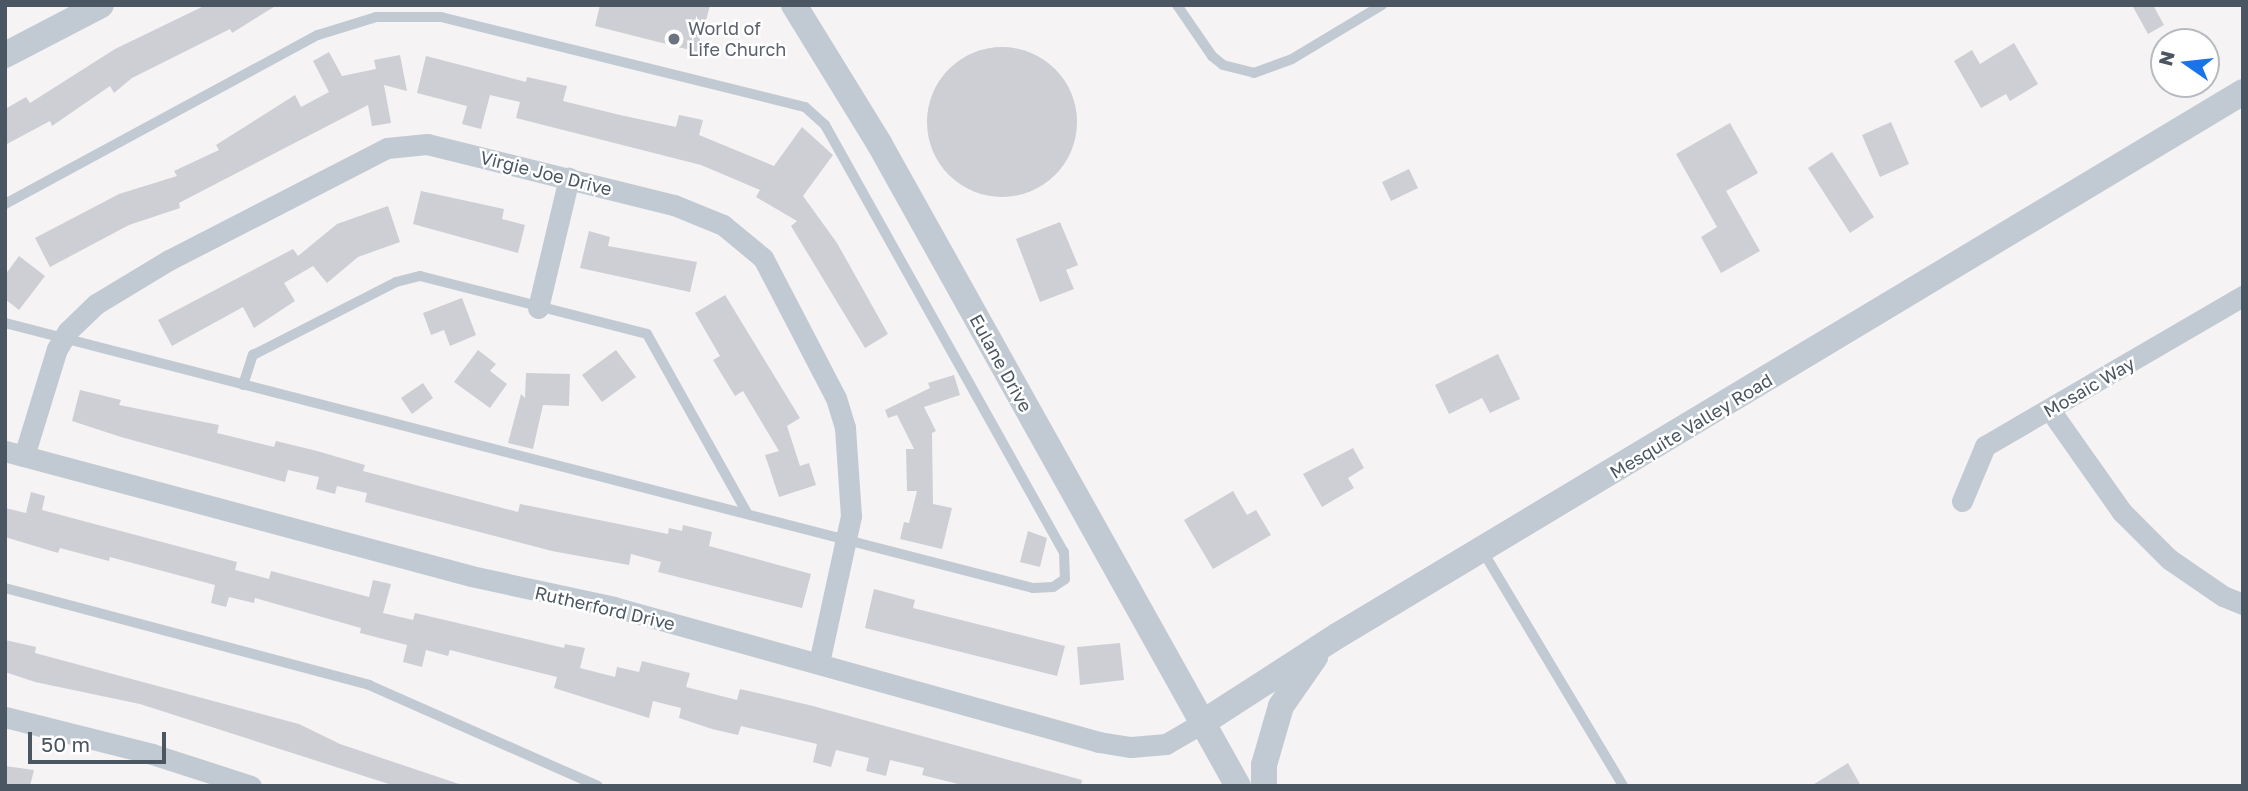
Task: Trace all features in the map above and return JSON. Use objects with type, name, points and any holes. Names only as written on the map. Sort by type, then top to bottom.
[{"type":"street","points":[[5,55],[101,5]]},
{"type":"street","name":"Eulane Drive","points":[[794,5],[880,145],[1202,723]]},
{"type":"street","name":"Mesquite Valley Road","points":[[1202,723],[1329,641],[2243,92]]},
{"type":"street","name":"Virgie Joe Drive","points":[[15,453],[64,339],[96,304],[170,260],[387,148],[427,144],[674,205],[723,225],[763,258],[836,398],[845,428],[852,485],[846,538],[819,663]]},
{"type":"street","points":[[538,307],[569,178]]},
{"type":"street","name":"Mosaic Way","points":[[1962,500],[1985,446],[2243,296]]},
{"type":"street","points":[[2050,410],[2122,512],[2169,559],[2223,596],[2243,604]]},
{"type":"street","name":"Rutherford Drive","points":[[15,453],[471,576],[614,607],[1131,747],[1166,744],[1202,723]]},
{"type":"street","points":[[1264,786],[1264,765],[1281,706],[1329,641]]},
{"type":"street","points":[[5,717],[152,754],[251,786]]},
{"type":"street","points":[[1202,723],[1238,786]]},
{"type":"lane","points":[[1177,5],[1212,57],[1223,65],[1254,72],[1292,59],[1382,5]]},
{"type":"lane","points":[[5,204],[318,35],[376,17],[441,17],[805,107],[825,125],[1068,567],[1065,579],[1054,587],[1033,588],[5,323]]},
{"type":"lane","points":[[243,385],[253,355],[397,282],[420,276],[647,334],[747,513]]},
{"type":"lane","points":[[1482,550],[1623,786]]},
{"type":"lane","points":[[5,589],[369,685],[598,786]]},
{"type":"building","points":[[206,5],[277,5],[232,33],[230,29],[132,78],[114,93],[110,86],[52,126],[50,121],[5,145],[5,109],[26,97],[30,103],[115,49]]},
{"type":"building","name":"World of Life Church","points":[[600,5],[710,5],[698,52],[595,26]]},
{"type":"building","points":[[2132,5],[2153,5],[2164,25],[2150,28],[2148,34]]},
{"type":"building","points":[[2014,43],[2038,84],[2010,101],[2006,94],[1981,108],[1954,61],[1972,50],[1980,64]]},
{"type":"building","points":[[1002,47],[1031,53],[1055,69],[1071,93],[1077,122],[1071,151],[1055,175],[1031,191],[1002,197],[973,191],[949,175],[933,151],[927,122],[933,93],[949,69],[973,53]]},
{"type":"building","points":[[329,52],[342,76],[376,69],[374,60],[400,55],[407,91],[384,85],[391,123],[372,126],[368,105],[179,203],[180,208],[129,225],[50,267],[35,238],[119,194],[177,176],[174,171],[219,150],[216,145],[295,95],[301,107],[329,92],[313,61]]},
{"type":"building","points":[[426,56],[526,82],[527,77],[567,86],[563,101],[620,115],[676,127],[679,115],[703,120],[699,135],[774,166],[802,127],[833,155],[803,196],[837,243],[888,334],[865,348],[791,226],[797,221],[756,197],[760,190],[701,165],[516,118],[520,102],[490,95],[481,129],[462,124],[467,106],[417,93]]},
{"type":"building","points":[[1891,122],[1909,164],[1880,177],[1862,135]]},
{"type":"building","points":[[1730,123],[1758,173],[1726,191],[1760,251],[1721,273],[1701,237],[1717,227],[1676,154]]},
{"type":"building","points":[[1832,152],[1874,217],[1850,233],[1808,168]]},
{"type":"building","points":[[1409,169],[1418,188],[1391,201],[1382,182]]},
{"type":"building","points":[[421,191],[504,209],[502,219],[525,225],[518,253],[413,224]]},
{"type":"building","points":[[388,206],[400,242],[358,257],[327,283],[313,266],[284,283],[295,301],[254,328],[243,307],[172,346],[158,320],[293,249],[298,256],[337,224]]},
{"type":"building","points":[[1060,222],[1078,265],[1066,270],[1074,289],[1040,302],[1016,239]]},
{"type":"building","points":[[589,231],[610,237],[608,246],[697,262],[690,292],[580,268]]},
{"type":"building","points":[[19,256],[45,276],[19,310],[5,299],[5,275]]},
{"type":"building","points":[[725,295],[800,418],[787,426],[800,466],[809,463],[816,485],[779,497],[765,455],[779,451],[743,391],[735,396],[713,360],[720,356],[695,313]]},
{"type":"building","points":[[462,298],[476,335],[450,346],[444,330],[431,335],[423,313]]},
{"type":"building","points":[[478,350],[496,364],[490,371],[507,384],[490,408],[454,382]]},
{"type":"building","points":[[616,350],[636,377],[602,402],[582,375]]},
{"type":"building","points":[[1498,354],[1520,399],[1490,413],[1482,398],[1449,414],[1435,385]]},
{"type":"building","points":[[526,373],[570,374],[569,406],[543,405],[533,449],[508,443],[521,394],[525,398]]},
{"type":"building","points":[[954,375],[960,395],[924,407],[936,431],[932,433],[933,504],[952,508],[942,549],[900,539],[904,522],[909,523],[917,491],[907,491],[906,449],[914,449],[897,415],[888,418],[885,410],[930,388],[928,383]]},
{"type":"building","points":[[423,383],[433,398],[412,414],[401,398]]},
{"type":"building","points":[[80,390],[121,400],[119,405],[219,425],[217,433],[274,447],[276,441],[317,451],[365,465],[363,471],[518,512],[520,504],[668,534],[669,528],[682,531],[683,525],[712,532],[709,546],[811,574],[802,608],[658,572],[661,562],[631,554],[629,565],[552,551],[365,502],[367,493],[337,486],[335,494],[316,489],[319,477],[288,470],[285,482],[121,437],[72,421]]},
{"type":"building","points":[[1353,448],[1364,468],[1348,478],[1354,488],[1322,507],[1303,474]]},
{"type":"building","points":[[1233,491],[1247,515],[1256,510],[1271,535],[1213,569],[1184,520]]},
{"type":"building","points":[[31,492],[45,496],[42,510],[237,562],[235,570],[269,579],[271,571],[369,597],[373,580],[391,584],[383,613],[413,620],[415,613],[564,648],[565,644],[585,648],[580,668],[615,677],[617,667],[639,672],[642,661],[690,673],[686,687],[737,700],[740,689],[813,706],[1082,780],[1081,786],[966,786],[922,775],[924,768],[890,760],[886,776],[866,771],[869,758],[836,750],[831,767],[813,762],[817,744],[741,726],[738,735],[712,729],[679,718],[681,708],[653,701],[649,718],[554,688],[557,677],[450,650],[448,656],[426,650],[422,667],[403,662],[407,645],[360,633],[361,628],[255,598],[254,603],[229,597],[226,607],[211,603],[215,585],[110,557],[109,561],[60,548],[58,553],[5,537],[5,508],[26,513]]},
{"type":"building","points":[[1028,531],[1047,538],[1040,567],[1020,562]]},
{"type":"building","points":[[874,589],[915,600],[913,608],[1065,646],[1057,676],[865,628]]},
{"type":"building","points":[[5,640],[36,647],[35,653],[299,724],[340,744],[465,786],[395,786],[140,704],[35,682],[5,672]]},
{"type":"building","points":[[1120,643],[1124,680],[1080,685],[1077,647]]},
{"type":"building","points":[[1848,763],[1861,786],[1811,786]]},
{"type":"building","points":[[5,766],[34,770],[30,786],[5,786]]},
{"type":"place","name":"World of Life Church","points":[[674,39]]}]
